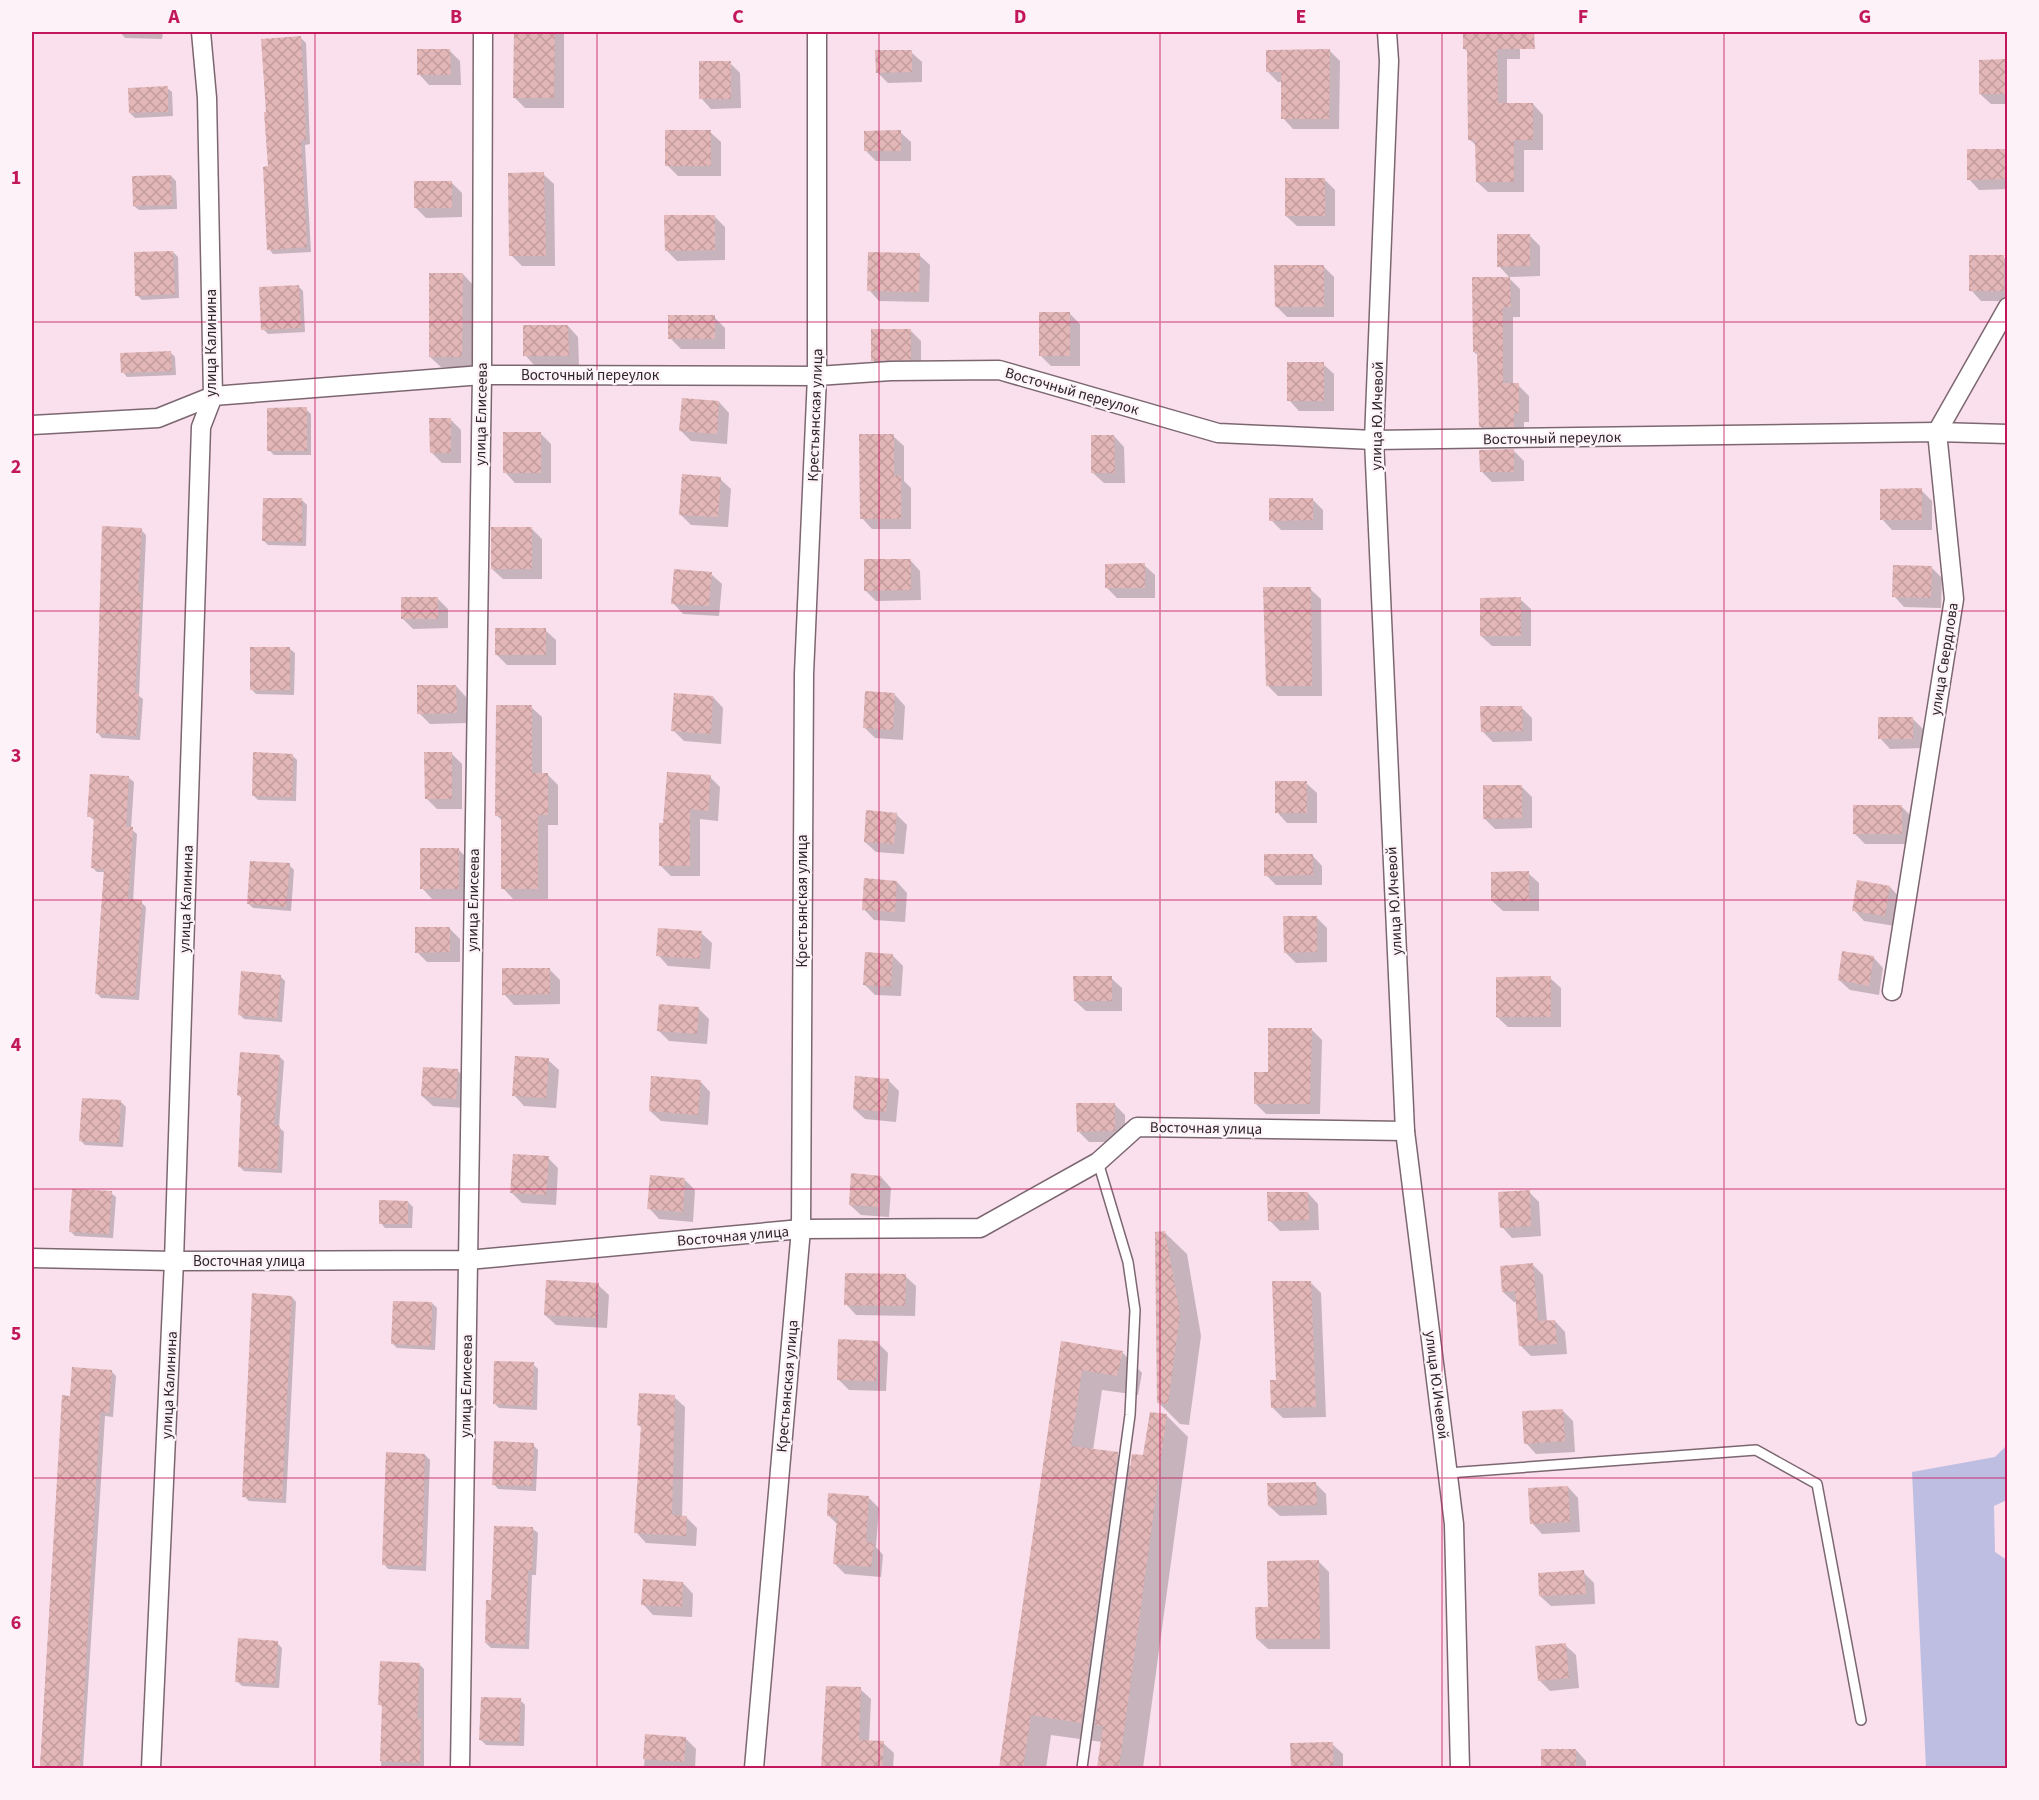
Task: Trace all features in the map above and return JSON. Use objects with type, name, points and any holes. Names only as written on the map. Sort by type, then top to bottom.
[{"type":"street","name":"улица Калинина","points":[[151,1768],[174,1261],[201,427],[213,396],[207,98],[201,32]]},
{"type":"street","name":"улица Елисеева","points":[[460,1768],[482,375],[483,32]]},
{"type":"street","name":"Крестьянская улица","points":[[754,1768],[801,1229],[804,674],[817,376],[817,32]]},
{"type":"street","name":"улица Ю.Ичевой","points":[[1387,32],[1389,61],[1374,440],[1405,1131],[1454,1524],[1460,1768]]},
{"type":"street","points":[[1937,432],[2007,307]]},
{"type":"street","name":"Восточный переулок","points":[[32,425],[158,418],[213,396],[482,375],[817,376],[999,370],[1218,433],[1374,440],[1937,432],[2007,434]]},
{"type":"street","name":"улица Свердлова","points":[[1892,991],[1954,598],[1937,432]]},
{"type":"street","name":"Восточная улица","points":[[32,1258],[174,1261],[468,1260],[801,1229],[980,1228],[1098,1162],[1137,1126],[1405,1131]]},
{"type":"lane","points":[[1082,1768],[1130,1415],[1135,1310],[1128,1262],[1098,1162]]},
{"type":"lane","points":[[1448,1473],[1756,1450],[1817,1484],[1861,1720]]},
{"type":"water","points":[[2007,1445],[2007,1500],[1994,1506],[1995,1552],[2007,1560],[2007,1768],[1926,1768],[1912,1472],[1995,1457]]},
{"type":"building","points":[[514,32],[555,32],[554,98],[513,98]]},
{"type":"building","points":[[1463,32],[1534,32],[1535,49],[1497,49],[1498,103],[1533,103],[1533,140],[1514,140],[1514,182],[1476,182],[1475,140],[1468,140],[1467,49],[1463,49]]},
{"type":"building","points":[[301,36],[306,140],[301,140],[307,247],[267,250],[263,167],[268,166],[261,39]]},
{"type":"building","points":[[417,49],[450,49],[451,75],[417,75]]},
{"type":"building","points":[[1330,49],[1329,119],[1281,119],[1281,72],[1266,72],[1266,50]]},
{"type":"building","points":[[875,50],[912,50],[912,72],[876,73]]},
{"type":"building","points":[[2006,59],[2006,94],[1979,94],[1979,60]]},
{"type":"building","points":[[699,61],[731,61],[731,99],[699,99]]},
{"type":"building","points":[[168,86],[168,112],[129,113],[128,88]]},
{"type":"building","points":[[665,130],[711,130],[711,166],[665,166]]},
{"type":"building","points":[[901,130],[901,151],[864,151],[864,131]]},
{"type":"building","points":[[1967,149],[2007,149],[2007,179],[1967,180]]},
{"type":"building","points":[[544,172],[546,256],[509,256],[508,173]]},
{"type":"building","points":[[171,175],[172,205],[133,206],[132,176]]},
{"type":"building","points":[[1285,178],[1325,178],[1325,216],[1285,216]]},
{"type":"building","points":[[414,181],[452,181],[452,208],[414,208]]},
{"type":"building","points":[[664,215],[715,215],[715,250],[665,251]]},
{"type":"building","points":[[1497,234],[1530,234],[1530,266],[1497,267]]},
{"type":"building","points":[[173,251],[175,294],[135,296],[134,252]]},
{"type":"building","points":[[868,252],[920,253],[919,292],[867,291]]},
{"type":"building","points":[[1969,255],[2004,255],[2004,291],[1969,291]]},
{"type":"building","points":[[1274,265],[1324,265],[1324,307],[1275,307]]},
{"type":"building","points":[[429,273],[463,273],[462,357],[429,357]]},
{"type":"building","points":[[1472,277],[1510,277],[1511,307],[1503,307],[1503,383],[1519,383],[1519,413],[1514,413],[1514,427],[1479,427],[1477,352],[1473,352]]},
{"type":"building","points":[[299,285],[301,328],[261,330],[259,287]]},
{"type":"building","points":[[1039,312],[1070,312],[1070,356],[1039,356]]},
{"type":"building","points":[[668,315],[715,315],[715,339],[668,339]]},
{"type":"building","points":[[523,325],[568,325],[569,356],[523,356]]},
{"type":"building","points":[[871,329],[911,329],[911,360],[871,361]]},
{"type":"building","points":[[171,351],[172,371],[121,373],[120,353]]},
{"type":"building","points":[[1287,362],[1324,362],[1324,401],[1287,401]]},
{"type":"building","points":[[682,398],[719,401],[717,434],[679,431]]},
{"type":"building","points":[[307,407],[307,451],[267,451],[267,408]]},
{"type":"building","points":[[429,418],[451,418],[451,453],[430,453]]},
{"type":"building","points":[[503,432],[541,432],[541,473],[503,473]]},
{"type":"building","points":[[859,434],[894,434],[894,476],[901,476],[901,519],[860,519]]},
{"type":"building","points":[[1091,435],[1114,435],[1115,473],[1091,473]]},
{"type":"building","points":[[1514,449],[1514,472],[1480,472],[1479,450]]},
{"type":"building","points":[[682,474],[721,477],[718,517],[679,515]]},
{"type":"building","points":[[1922,488],[1922,520],[1880,520],[1880,489]]},
{"type":"building","points":[[263,498],[302,498],[302,542],[262,541]]},
{"type":"building","points":[[1269,498],[1313,498],[1313,520],[1269,521]]},
{"type":"building","points":[[102,526],[142,528],[135,693],[139,693],[136,736],[96,733]]},
{"type":"building","points":[[491,527],[532,527],[532,569],[491,569]]},
{"type":"building","points":[[864,559],[911,559],[911,590],[864,591]]},
{"type":"building","points":[[1145,563],[1145,588],[1105,588],[1105,564]]},
{"type":"building","points":[[1893,565],[1932,566],[1931,598],[1892,597]]},
{"type":"building","points":[[674,569],[712,572],[709,606],[671,604]]},
{"type":"building","points":[[1263,587],[1311,587],[1312,686],[1266,686]]},
{"type":"building","points":[[401,597],[438,597],[438,619],[401,619]]},
{"type":"building","points":[[1521,597],[1521,636],[1480,636],[1480,598]]},
{"type":"building","points":[[495,628],[546,628],[546,655],[495,655]]},
{"type":"building","points":[[250,647],[290,647],[290,690],[250,690]]},
{"type":"building","points":[[417,685],[456,685],[457,713],[417,714]]},
{"type":"building","points":[[865,691],[895,693],[893,730],[863,728]]},
{"type":"building","points":[[674,693],[713,696],[711,734],[671,731]]},
{"type":"building","points":[[496,705],[532,705],[532,773],[548,773],[548,815],[538,815],[538,889],[501,889],[501,816],[495,816]]},
{"type":"building","points":[[1480,706],[1522,706],[1523,731],[1481,732]]},
{"type":"building","points":[[1878,717],[1913,717],[1913,739],[1878,739]]},
{"type":"building","points":[[253,752],[293,754],[292,797],[252,796]]},
{"type":"building","points":[[424,752],[452,752],[452,799],[425,799]]},
{"type":"building","points":[[667,772],[711,775],[708,811],[690,809],[690,866],[659,866],[659,823],[663,823]]},
{"type":"building","points":[[90,774],[129,776],[126,827],[133,827],[128,899],[142,900],[135,996],[95,994],[104,869],[91,868],[94,817],[87,817]]},
{"type":"building","points":[[1275,781],[1307,781],[1307,813],[1275,813]]},
{"type":"building","points":[[1483,785],[1522,785],[1522,818],[1483,819]]},
{"type":"building","points":[[1853,805],[1902,805],[1902,834],[1853,834]]},
{"type":"building","points":[[866,810],[897,813],[894,844],[864,842]]},
{"type":"building","points":[[420,848],[459,848],[459,889],[420,889]]},
{"type":"building","points":[[1264,854],[1313,854],[1313,875],[1264,876]]},
{"type":"building","points":[[250,861],[290,863],[286,907],[247,904]]},
{"type":"building","points":[[1529,871],[1529,901],[1491,901],[1491,872]]},
{"type":"building","points":[[864,878],[897,881],[895,912],[862,910]]},
{"type":"building","points":[[1857,880],[1890,886],[1885,916],[1852,911]]},
{"type":"building","points":[[1283,916],[1317,916],[1317,952],[1284,953]]},
{"type":"building","points":[[415,927],[450,927],[450,952],[415,953]]},
{"type":"building","points":[[658,928],[702,931],[700,959],[656,956]]},
{"type":"building","points":[[1842,951],[1874,956],[1869,986],[1838,980]]},
{"type":"building","points":[[865,952],[893,954],[891,987],[863,985]]},
{"type":"building","points":[[502,968],[550,968],[550,994],[502,995]]},
{"type":"building","points":[[241,971],[281,975],[277,1018],[238,1015]]},
{"type":"building","points":[[1073,976],[1112,976],[1112,1001],[1074,1001]]},
{"type":"building","points":[[1551,976],[1551,1017],[1496,1017],[1496,977]]},
{"type":"building","points":[[659,1004],[699,1007],[697,1034],[657,1031]]},
{"type":"building","points":[[1268,1028],[1312,1028],[1310,1104],[1254,1104],[1254,1072],[1268,1072]]},
{"type":"building","points":[[240,1052],[280,1055],[274,1125],[280,1126],[277,1169],[238,1167],[241,1096],[237,1095]]},
{"type":"building","points":[[515,1056],[549,1058],[546,1098],[512,1096]]},
{"type":"building","points":[[423,1067],[458,1069],[456,1099],[421,1096]]},
{"type":"building","points":[[651,1076],[701,1080],[698,1115],[649,1111]]},
{"type":"building","points":[[855,1076],[889,1079],[886,1112],[853,1109]]},
{"type":"building","points":[[82,1098],[121,1100],[119,1143],[79,1141]]},
{"type":"building","points":[[1076,1103],[1115,1103],[1115,1131],[1077,1132]]},
{"type":"building","points":[[513,1154],[549,1156],[546,1195],[510,1193]]},
{"type":"building","points":[[851,1173],[881,1176],[879,1207],[849,1205]]},
{"type":"building","points":[[650,1175],[685,1178],[683,1212],[647,1209]]},
{"type":"building","points":[[72,1189],[112,1191],[109,1234],[69,1232]]},
{"type":"building","points":[[1530,1190],[1531,1226],[1500,1228],[1498,1192]]},
{"type":"building","points":[[1267,1192],[1308,1192],[1309,1220],[1268,1221]]},
{"type":"building","points":[[379,1200],[408,1201],[408,1224],[379,1224]]},
{"type":"building","points":[[1165,1231],[1180,1314],[1168,1404],[1157,1403],[1155,1232]]},
{"type":"building","points":[[1533,1263],[1538,1321],[1555,1320],[1557,1344],[1519,1346],[1515,1291],[1502,1292],[1500,1266]]},
{"type":"building","points":[[845,1273],[906,1274],[905,1306],[844,1305]]},
{"type":"building","points":[[546,1280],[599,1283],[597,1318],[544,1315]]},
{"type":"building","points":[[1272,1281],[1311,1281],[1316,1407],[1271,1408],[1270,1380],[1276,1380]]},
{"type":"building","points":[[252,1293],[292,1296],[282,1499],[242,1497]]},
{"type":"building","points":[[393,1301],[432,1302],[431,1346],[391,1344]]},
{"type":"building","points":[[838,1339],[878,1341],[876,1381],[837,1380]]},
{"type":"building","points":[[1061,1341],[1123,1351],[1117,1376],[1082,1370],[1071,1446],[1118,1452],[1081,1723],[1031,1715],[1023,1768],[999,1768]]},
{"type":"building","points":[[494,1361],[534,1362],[532,1406],[493,1404]]},
{"type":"building","points":[[72,1367],[112,1370],[109,1413],[100,1412],[80,1768],[40,1768],[62,1395],[70,1396]]},
{"type":"building","points":[[639,1393],[675,1395],[672,1515],[687,1516],[686,1536],[634,1533],[641,1426],[637,1425]]},
{"type":"building","points":[[1563,1409],[1565,1441],[1524,1444],[1522,1411]]},
{"type":"building","points":[[1150,1412],[1167,1414],[1119,1768],[1097,1768],[1103,1726],[1095,1725],[1132,1454],[1143,1455]]},
{"type":"building","points":[[494,1441],[534,1443],[532,1486],[492,1485]]},
{"type":"building","points":[[386,1452],[425,1454],[422,1566],[382,1565]]},
{"type":"building","points":[[1316,1482],[1317,1505],[1268,1506],[1267,1483]]},
{"type":"building","points":[[1568,1486],[1570,1522],[1530,1524],[1528,1488]]},
{"type":"building","points":[[828,1493],[869,1496],[866,1542],[874,1543],[871,1567],[833,1564],[837,1517],[827,1516]]},
{"type":"building","points":[[494,1526],[533,1527],[532,1571],[528,1570],[525,1645],[485,1643],[486,1600],[491,1600]]},
{"type":"building","points":[[1319,1560],[1320,1639],[1256,1639],[1255,1607],[1268,1607],[1267,1561]]},
{"type":"building","points":[[1584,1570],[1586,1594],[1539,1596],[1538,1573]]},
{"type":"building","points":[[643,1579],[683,1582],[682,1607],[641,1605]]},
{"type":"building","points":[[238,1638],[278,1641],[275,1684],[235,1682]]},
{"type":"building","points":[[1566,1643],[1569,1678],[1538,1681],[1535,1646]]},
{"type":"building","points":[[380,1661],[420,1663],[417,1719],[421,1719],[420,1763],[380,1761],[382,1705],[378,1705]]},
{"type":"building","points":[[826,1686],[861,1687],[859,1740],[884,1741],[882,1768],[821,1768]]},
{"type":"building","points":[[481,1697],[521,1698],[519,1742],[479,1740]]},
{"type":"building","points":[[645,1734],[686,1737],[684,1762],[643,1759]]},
{"type":"building","points":[[1333,1742],[1333,1768],[1291,1768],[1290,1743]]},
{"type":"building","points":[[1541,1749],[1576,1749],[1576,1768],[1541,1768]]}]
